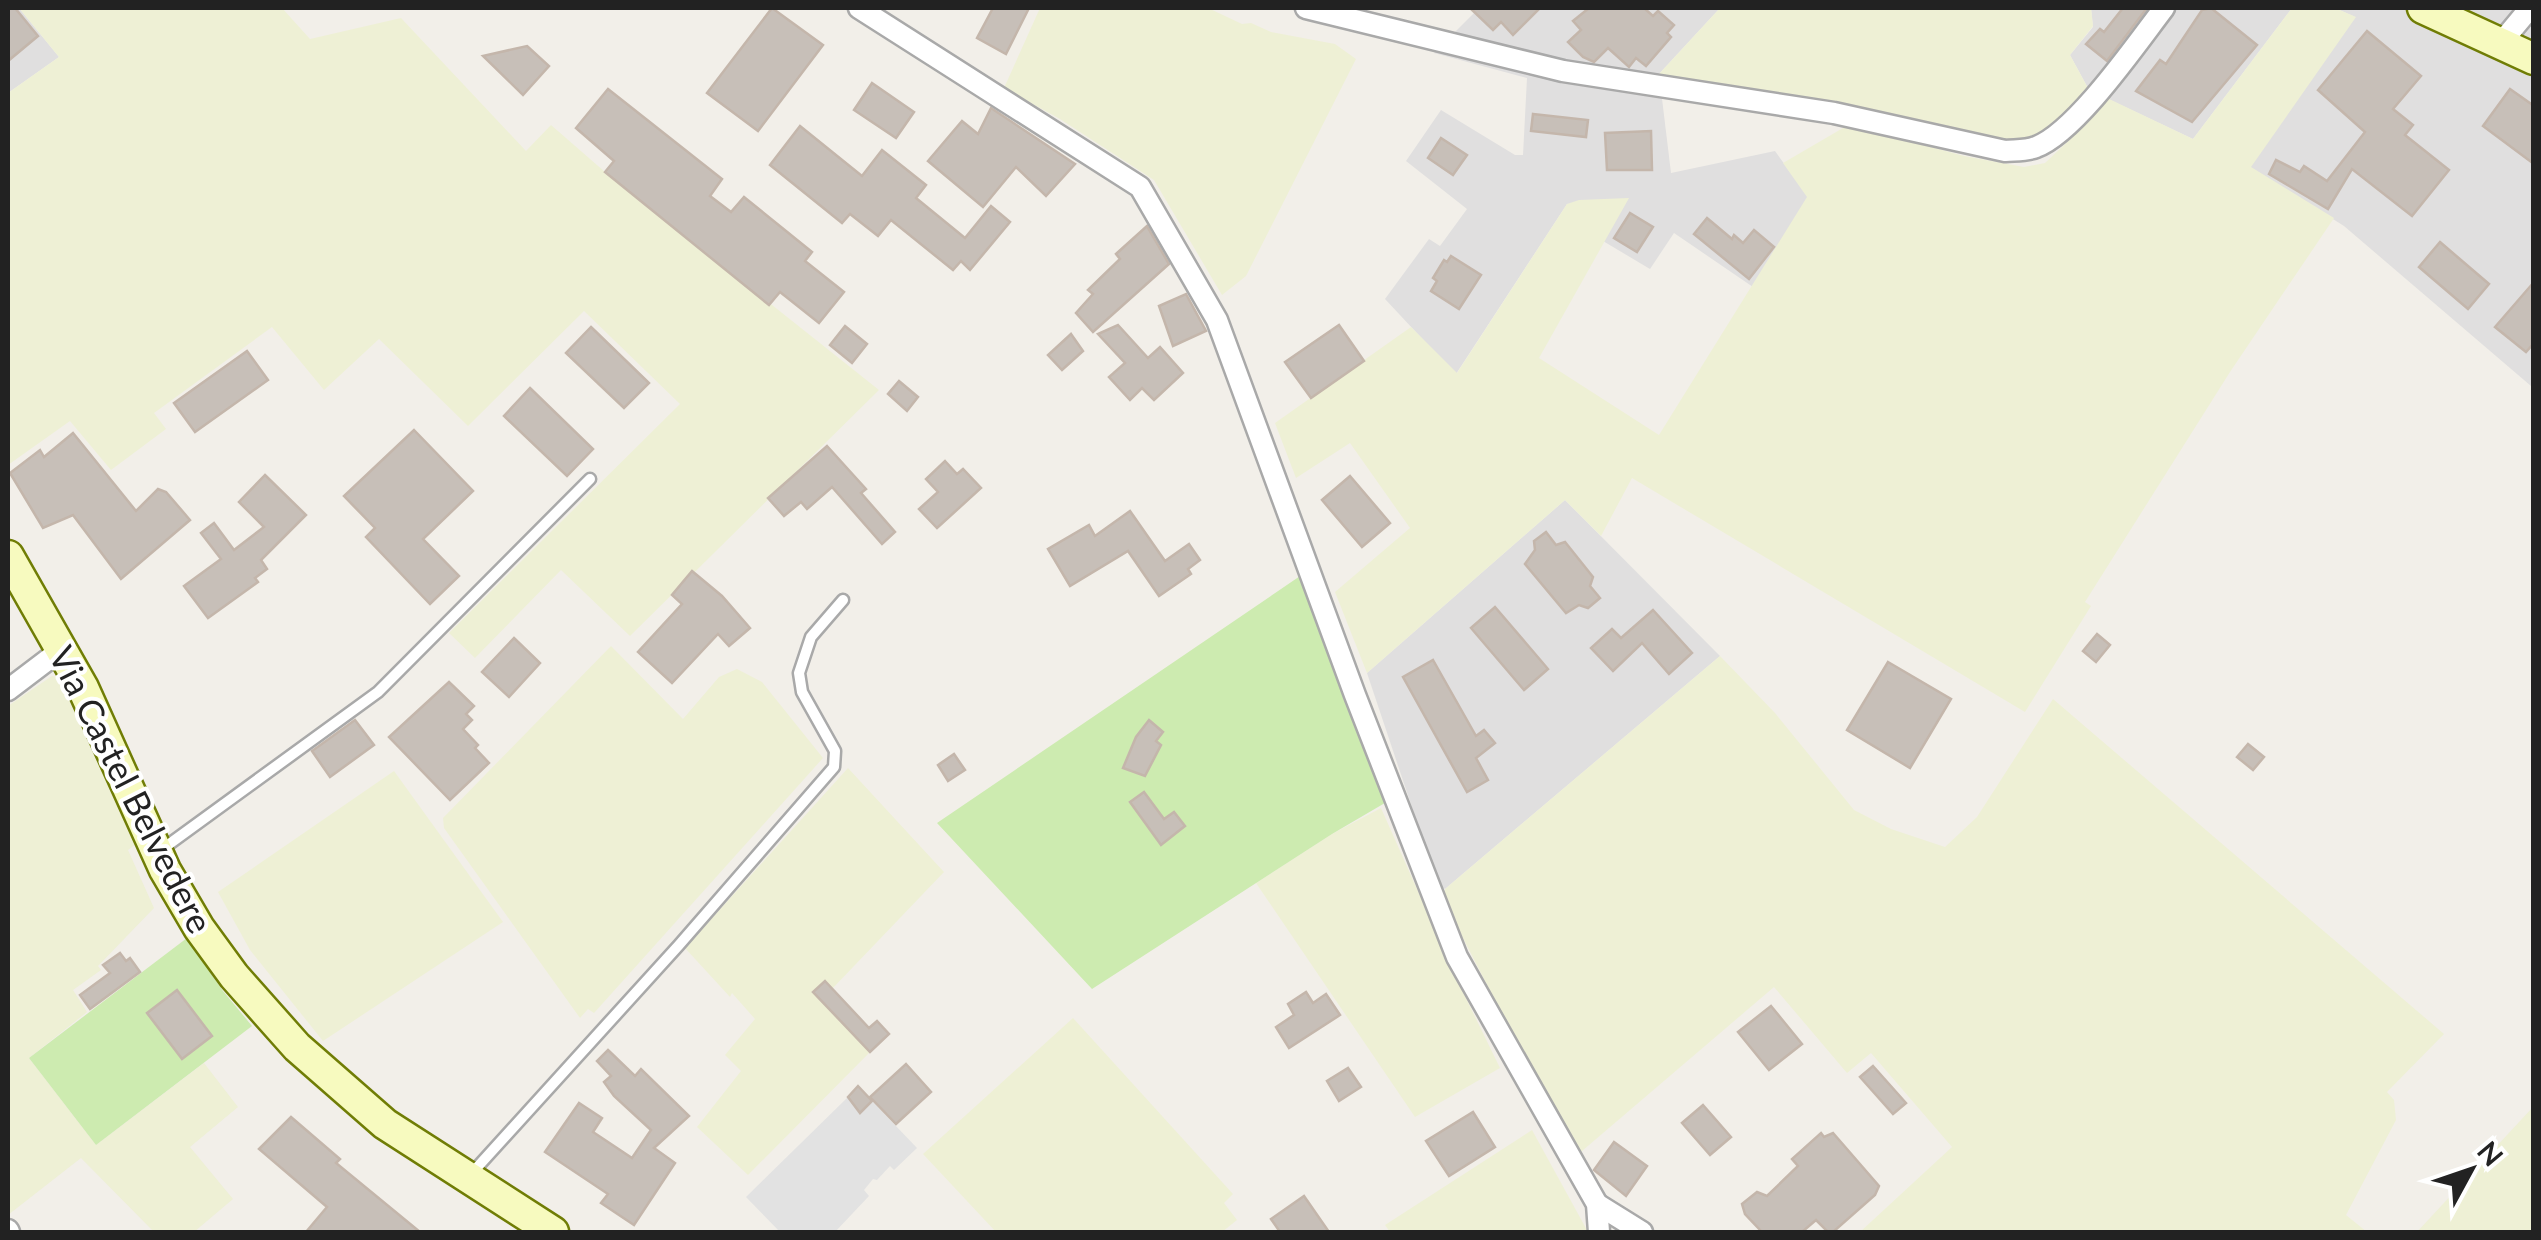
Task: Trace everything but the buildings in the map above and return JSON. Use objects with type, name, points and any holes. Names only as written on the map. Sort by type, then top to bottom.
[{"type":"street","points":[[859,8],[1140,186],[1217,320],[1457,958],[1597,1204],[1600,1232]]},
{"type":"street","points":[[1306,8],[1564,71],[1834,114],[2005,150],[2032,149],[2049,141],[2121,66],[2164,8]]},
{"type":"street","points":[[2423,8],[2534,60]]},
{"type":"street","points":[[2500,44],[2530,8]]},
{"type":"street","name":"Via Castel Belvedere","points":[[8,556],[88,698],[157,853],[206,939],[280,1030],[385,1124],[552,1232]]},
{"type":"street","points":[[8,690],[62,649]]},
{"type":"street","points":[[1597,1204],[1642,1232]]},
{"type":"lane","points":[[157,853],[378,692],[590,479]]},
{"type":"lane","points":[[467,1178],[834,767],[836,751],[802,692],[799,674],[811,637],[842,600]]},
{"type":"shaded area","points":[[8,8],[19,8],[59,57],[8,93]]},
{"type":"shaded area","points":[[1479,8],[1720,8],[1659,74],[1671,173],[1775,151],[1808,197],[1753,287],[1674,233],[1650,269],[1603,241],[1628,199],[1567,204],[1456,374],[1442,360],[1385,299],[1429,239],[1440,246],[1467,209],[1406,161],[1441,110],[1515,155],[1523,155],[1527,78],[1434,53]]},
{"type":"shaded area","points":[[2091,8],[2292,8],[2193,139],[2089,90],[2070,55],[2093,27]]},
{"type":"shaded area","points":[[2335,8],[2533,8],[2531,386],[2344,226],[2250,167],[2355,17]]},
{"type":"shaded area","points":[[1565,500],[1720,656],[1445,889],[1438,885],[1367,673]]},
{"type":"shaded area","points":[[848,1097],[860,1112],[872,1101],[917,1148],[894,1170],[890,1166],[877,1180],[873,1179],[864,1190],[869,1196],[835,1232],[780,1232],[746,1197]]},
{"type":"green space","points":[[19,8],[282,8],[310,39],[401,18],[526,151],[551,125],[879,390],[630,636],[561,570],[475,658],[449,633],[680,404],[584,311],[468,426],[379,339],[324,390],[272,327],[154,413],[166,429],[111,470],[70,421],[8,465],[8,93],[59,57]]},
{"type":"green space","points":[[1040,8],[1208,8],[1242,24],[1335,44],[1356,59],[1246,276],[1222,295],[1154,180],[1004,88]]},
{"type":"green space","points":[[1720,8],[2091,8],[2093,26],[2070,55],[2089,90],[2045,135],[2004,145],[1809,98],[1659,74]]},
{"type":"green space","points":[[2292,8],[2335,8],[2356,17],[2251,167],[2334,218],[2230,372],[2085,602],[2091,606],[2025,712],[1632,478],[1601,536],[1565,500],[1367,673],[1335,592],[1410,528],[1350,443],[1296,478],[1275,423],[1411,327],[1457,373],[1567,204],[1629,198],[1539,358],[1659,435],[1807,197],[1783,163],[1843,128],[1858,127],[1964,156],[2024,167],[2045,163],[2107,98],[2193,139]]},
{"type":"green space","points":[[1306,572],[1390,800],[1092,989],[937,823]]},
{"type":"green space","points":[[611,646],[683,719],[719,677],[737,669],[762,682],[823,758],[594,1013],[588,1009],[580,1018],[444,828],[443,818]]},
{"type":"green space","points":[[1720,656],[1775,713],[1854,810],[1891,829],[1945,847],[1977,817],[2053,699],[2444,1034],[2387,1092],[2394,1100],[2396,1120],[2346,1215],[2367,1232],[1860,1232],[1952,1147],[1871,1053],[1847,1073],[1774,987],[1575,1157],[1443,899],[1445,889]]},
{"type":"green space","points":[[52,676],[62,678],[136,844],[128,850],[154,908],[98,966],[101,970],[73,990],[87,1012],[29,1058],[96,1145],[204,1063],[238,1107],[190,1147],[233,1199],[194,1232],[154,1232],[81,1158],[8,1215],[8,706]]},
{"type":"green space","points":[[848,768],[944,872],[832,989],[825,981],[813,991],[870,1052],[748,1175],[697,1127],[741,1071],[725,1055],[755,1019],[685,948]]},
{"type":"green space","points":[[394,771],[503,922],[323,1041],[250,950],[218,892]]},
{"type":"green space","points":[[1381,808],[1500,1068],[1415,1117],[1256,883]]},
{"type":"green space","points":[[187,938],[252,1026],[96,1145],[29,1058]]},
{"type":"green space","points":[[1073,1018],[1233,1194],[1224,1203],[1237,1220],[1222,1232],[996,1232],[923,1154]]},
{"type":"green space","points":[[2533,1107],[2533,1232],[2417,1232]]},
{"type":"green space","points":[[1532,1130],[1588,1232],[1390,1232],[1385,1225]]}]
